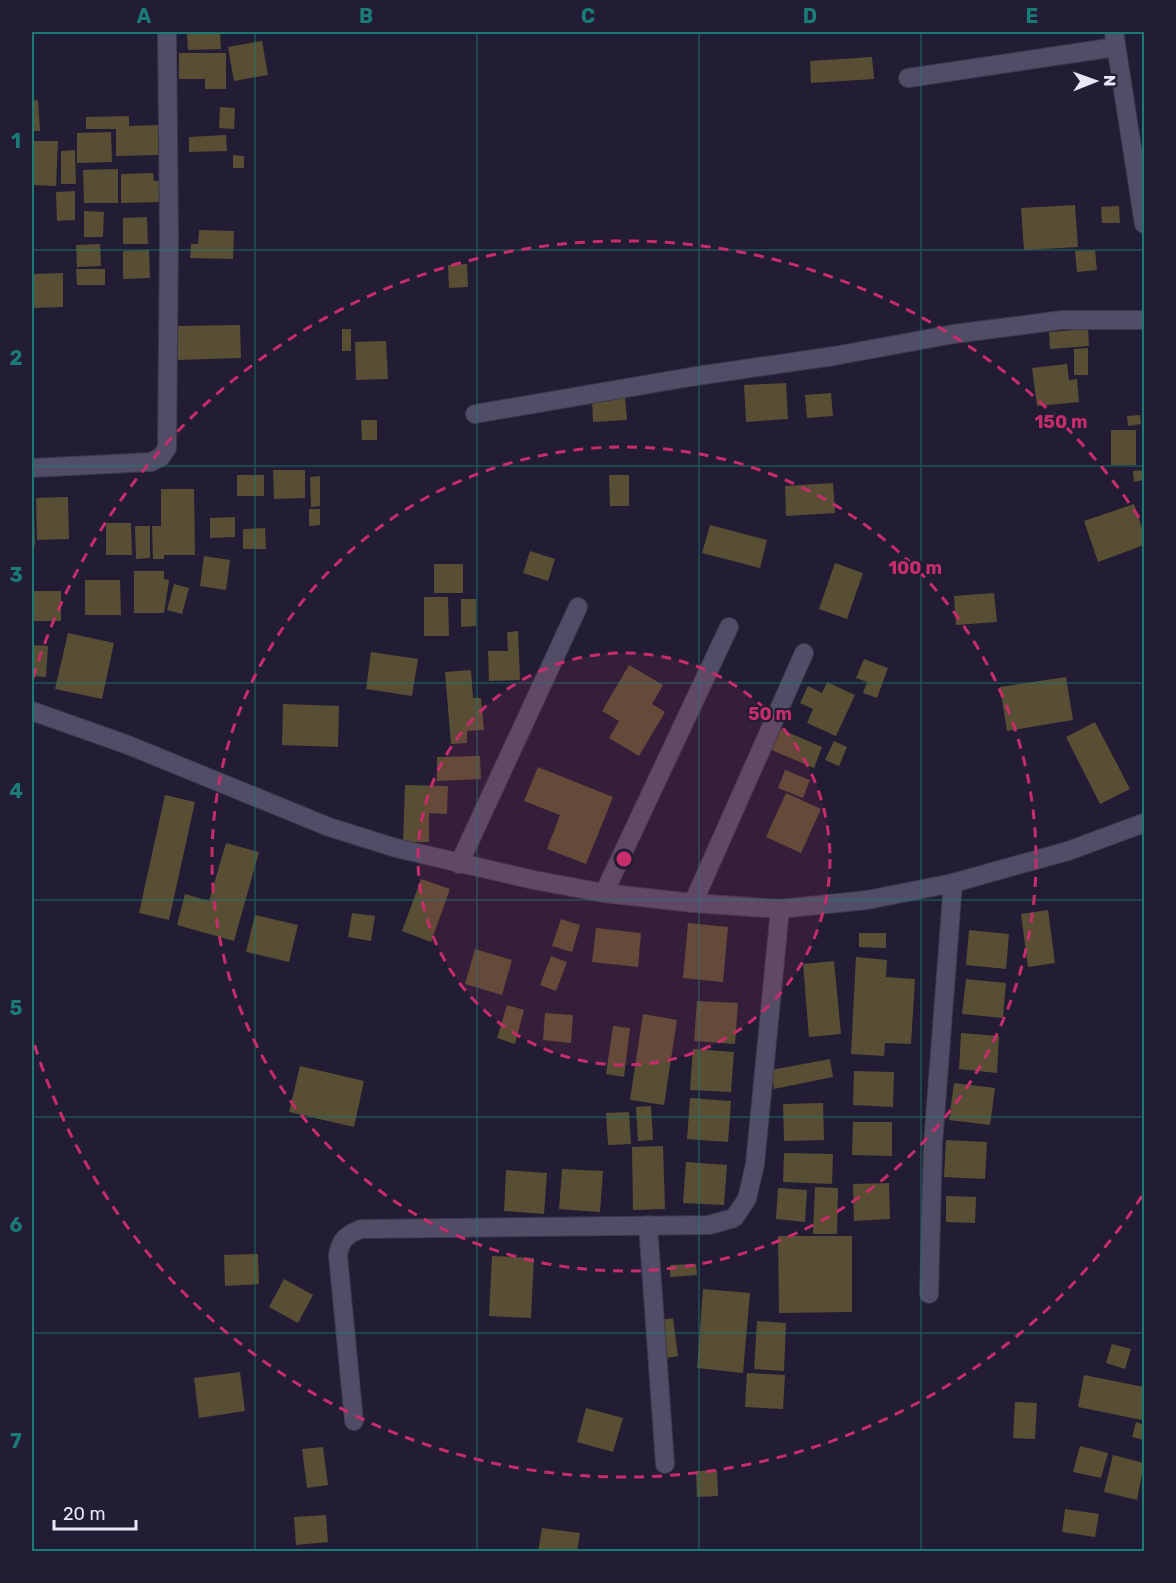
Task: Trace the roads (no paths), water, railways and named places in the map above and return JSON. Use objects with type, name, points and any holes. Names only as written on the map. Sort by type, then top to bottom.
[{"type":"street","points":[[32,468],[151,462],[161,457],[167,448],[169,237],[167,32]]},
{"type":"street","points":[[908,78],[1115,39],[1144,224]]},
{"type":"street","points":[[475,414],[690,377],[834,356],[954,334],[1062,321],[1144,320]]},
{"type":"street","points":[[459,864],[578,608]]},
{"type":"street","points":[[604,893],[729,627]]},
{"type":"street","points":[[693,903],[804,653]]},
{"type":"street","points":[[32,711],[128,745],[329,827],[459,864],[604,893],[693,903],[780,909],[867,900],[953,883],[1068,850],[1144,823]]},
{"type":"street","points":[[929,1294],[933,1144],[953,883]]},
{"type":"street","points":[[354,1421],[338,1256],[340,1244],[347,1234],[361,1229],[709,1225],[734,1218],[747,1199],[755,1164],[780,909]]},
{"type":"street","points":[[648,1226],[665,1464]]}]
